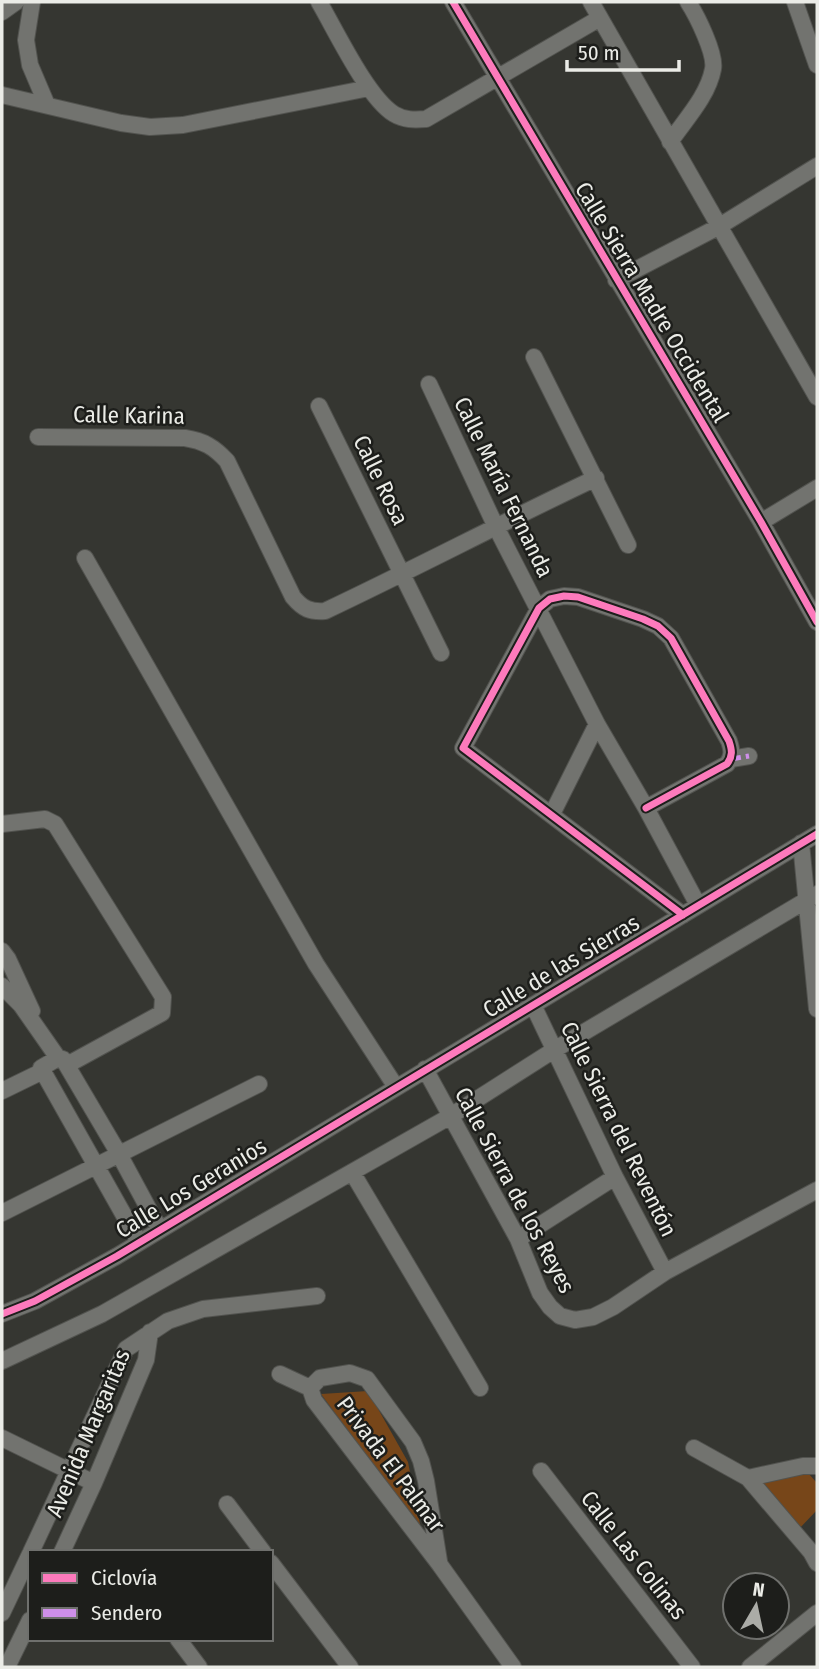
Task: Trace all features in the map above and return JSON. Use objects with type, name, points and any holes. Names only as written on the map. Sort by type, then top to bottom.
[{"type":"street","points":[[2,12],[16,2]]},
{"type":"street","points":[[32,2],[26,40],[30,65],[47,105]]},
{"type":"street","points":[[318,2],[369,88],[394,114],[410,120],[426,119],[600,18]]},
{"type":"street","name":"Calle Sierra Madre Occidental","points":[[453,2],[817,622]]},
{"type":"street","points":[[591,2],[817,397]]},
{"type":"street","points":[[670,142],[702,96],[713,67],[706,40],[688,2]]},
{"type":"street","points":[[795,2],[817,65]]},
{"type":"street","points":[[2,95],[121,123],[150,127],[183,125],[369,88]]},
{"type":"street","points":[[616,280],[718,227],[817,166]]},
{"type":"street","points":[[534,357],[628,545]]},
{"type":"street","name":"Calle María Fernanda","points":[[429,384],[495,525],[597,724],[698,905]]},
{"type":"street","name":"Calle Rosa","points":[[319,406],[441,653]]},
{"type":"street","name":"Calle Karina","points":[[38,437],[185,438],[202,441],[215,448],[227,461],[293,597],[302,607],[312,612],[325,611],[402,575]]},
{"type":"street","points":[[402,575],[495,525],[596,478]]},
{"type":"street","points":[[761,523],[817,488]]},
{"type":"street","points":[[85,558],[316,964],[396,1087]]},
{"type":"street","points":[[683,915],[552,814],[459,755],[539,608],[550,599],[564,596],[578,597],[658,626],[671,638],[729,741],[731,759]]},
{"type":"street","points":[[552,814],[597,724]]},
{"type":"street","points":[[646,808],[727,764],[731,759],[749,756]]},
{"type":"street","points":[[2,824],[45,819],[55,824],[163,997],[162,1013],[63,1061],[41,1068],[43,1070],[2,1091]]},
{"type":"street","name":"Calle de las Sierras","points":[[396,1087],[817,834]]},
{"type":"street","points":[[801,843],[812,897],[817,1009]]},
{"type":"street","points":[[2,1362],[102,1314],[449,1117],[554,1050],[812,897]]},
{"type":"street","points":[[2,951],[23,989],[39,1028]]},
{"type":"street","points":[[2,986],[21,1004],[63,1061],[119,1154],[160,1230]]},
{"type":"street","name":"Calle Sierra del Reventón","points":[[533,1005],[615,1177],[665,1272]]},
{"type":"street","name":"Calle Sierra de los Reyes","points":[[425,1069],[518,1239],[540,1293],[560,1316],[575,1320],[593,1317],[613,1307],[665,1272]]},
{"type":"street","points":[[43,1070],[139,1242]]},
{"type":"street","points":[[2,1213],[259,1084]]},
{"type":"street","name":"Calle Los Geranios","points":[[2,1314],[35,1301],[160,1230],[396,1087]]},
{"type":"street","points":[[352,1172],[480,1388]]},
{"type":"street","points":[[518,1239],[615,1177]]},
{"type":"street","points":[[665,1272],[817,1190]]},
{"type":"street","points":[[150,1332],[168,1321],[203,1309],[317,1296]]},
{"type":"street","name":"Avenida Margaritas","points":[[31,1550],[126,1349],[150,1332]]},
{"type":"street","name":"Avenida Margaritas","points":[[63,1550],[146,1360],[150,1332]]},
{"type":"street","name":"Privada El Palmar","points":[[310,1388],[320,1378],[350,1373],[367,1379],[413,1442],[417,1452],[426,1481],[440,1565]]},
{"type":"street","name":"Privada El Palmar","points":[[280,1374],[310,1388],[314,1400],[440,1565],[513,1667]]},
{"type":"street","points":[[2,1438],[94,1483]]},
{"type":"street","points":[[694,1448],[748,1478],[815,1553]]},
{"type":"street","points":[[748,1478],[803,1466],[817,1466]]},
{"type":"street","name":"Calle Las Colinas","points":[[541,1471],[692,1667]]},
{"type":"street","points":[[227,1504],[262,1550]]},
{"type":"street","name":"Avenida Margaritas","points":[[2,1613],[8,1582],[28,1556]]},
{"type":"street","points":[[273,1566],[350,1667]]},
{"type":"street","points":[[750,1667],[817,1613]]},
{"type":"street","points":[[7,1667],[28,1624]]},
{"type":"street","points":[[180,1641],[199,1667]]},
{"type":"shaded area","points":[[368,1391],[408,1462],[421,1529],[321,1394]]},
{"type":"shaded area","points":[[808,1473],[817,1483],[817,1510],[799,1529],[761,1481]]},
{"type":"marked path","points":[[731,759],[749,756]]},
{"type":"cycle path","points":[[453,2],[761,522],[817,622]]},
{"type":"cycle path","points":[[646,808],[727,764],[731,753],[729,741],[671,638],[658,626],[578,597],[550,599],[539,608],[463,748],[683,915]]},
{"type":"cycle path","points":[[2,1314],[35,1301],[117,1256],[817,834]]}]
